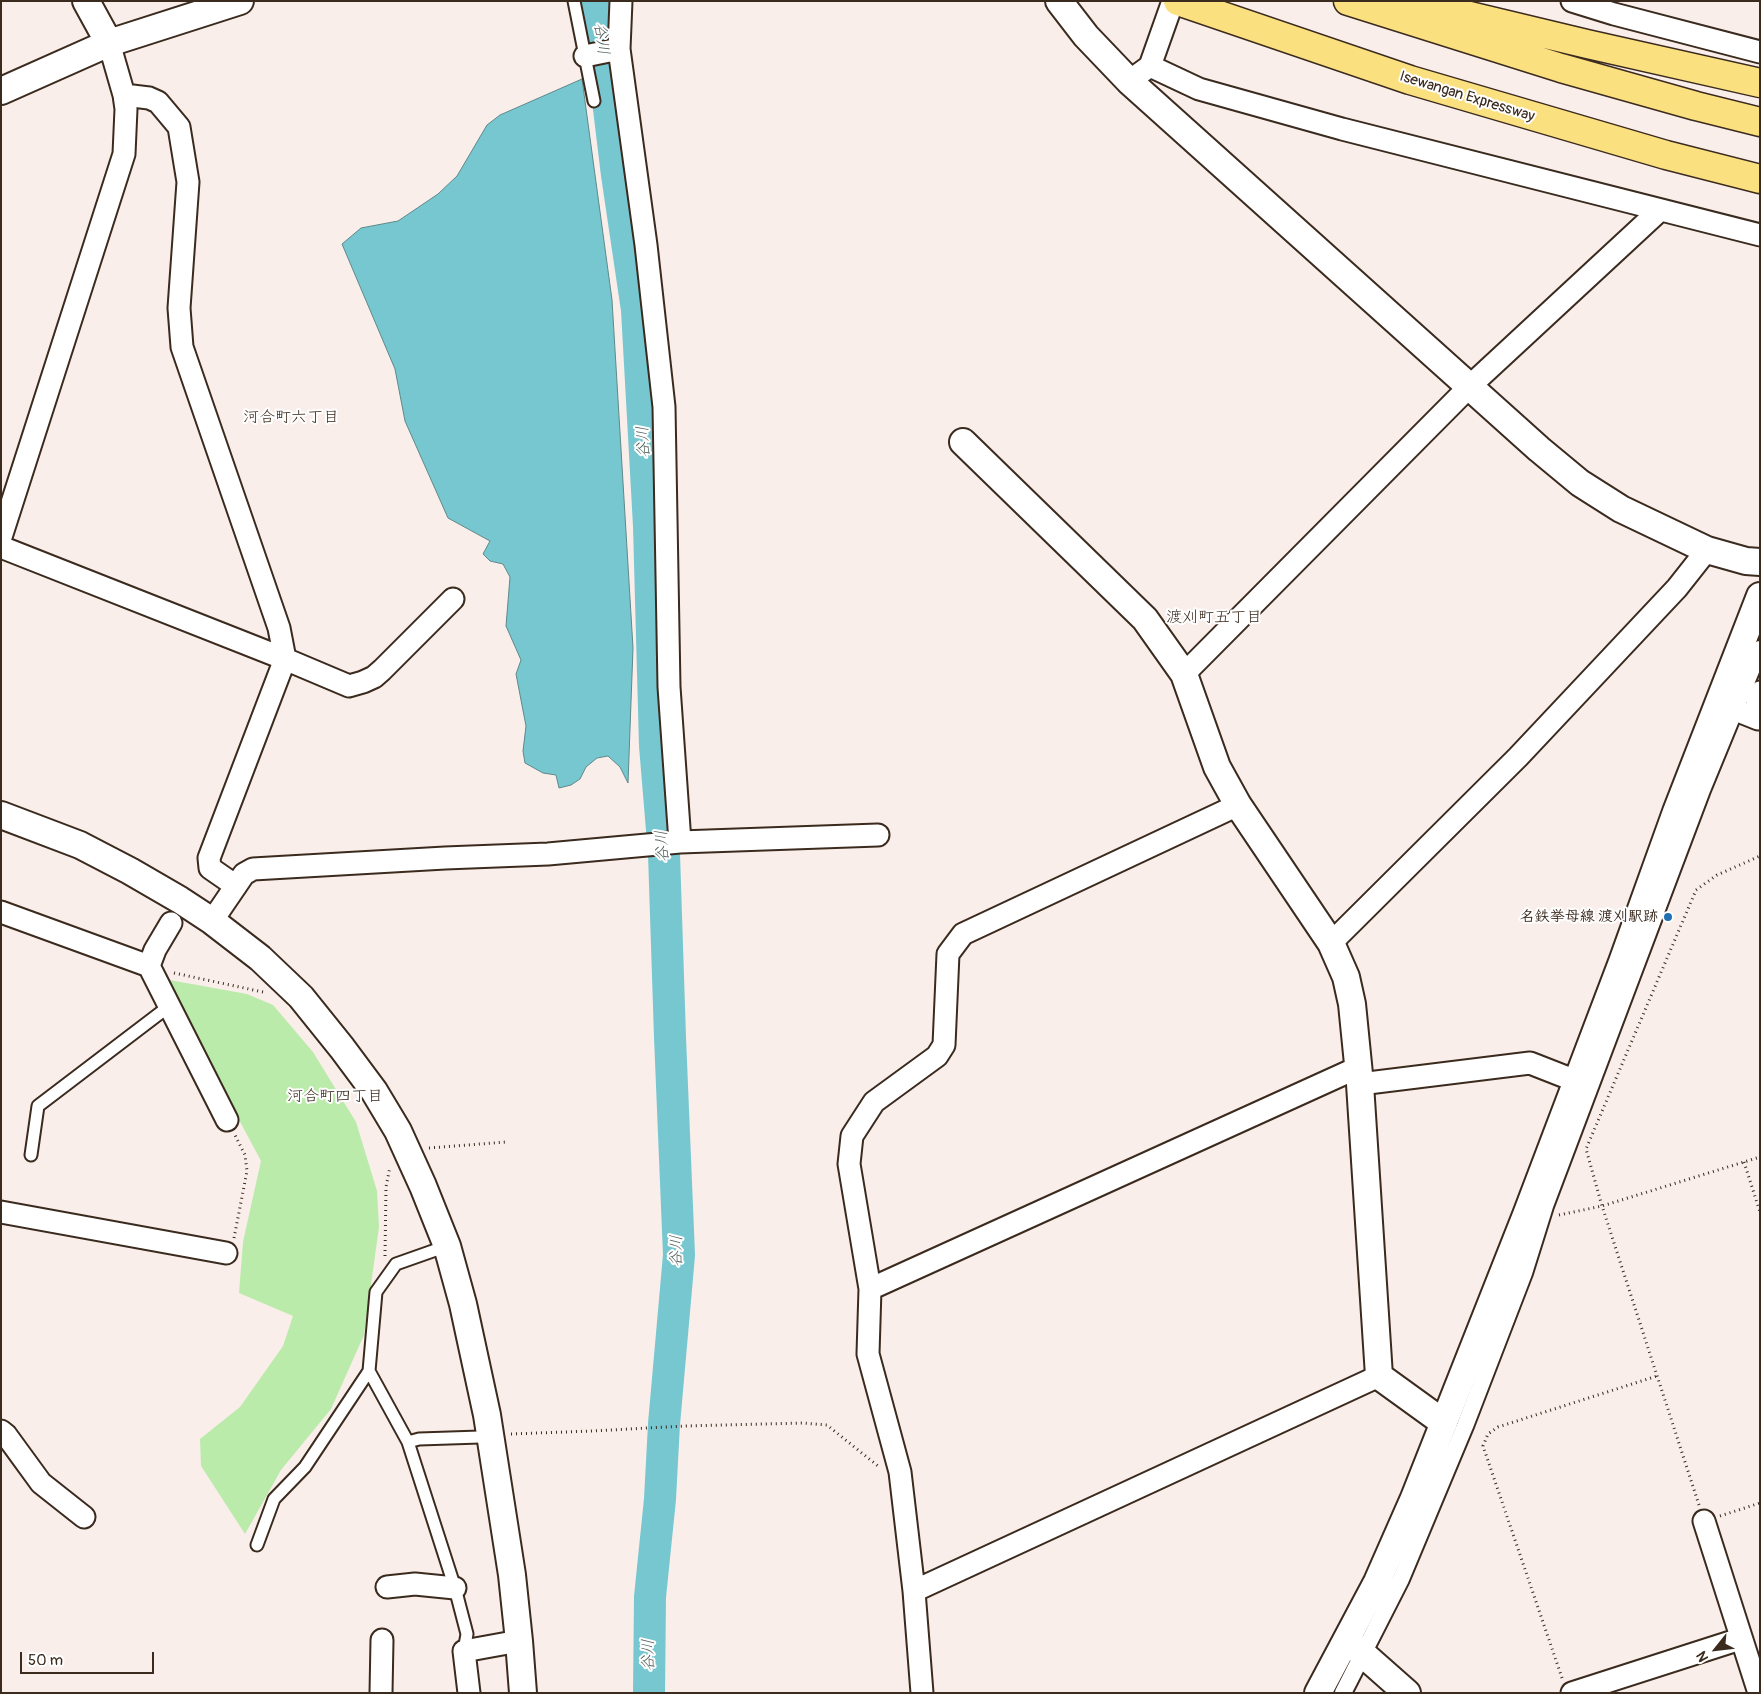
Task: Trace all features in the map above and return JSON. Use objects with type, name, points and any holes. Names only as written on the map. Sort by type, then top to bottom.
[{"type":"highway","points":[[1348,1],[1561,68],[1760,122]]},
{"type":"highway","points":[[1408,1],[1760,83]]},
{"type":"highway","name":"Isewangan Expressway","points":[[1180,3],[1428,85],[1657,152],[1760,179]]},
{"type":"street","points":[[1,537],[124,154],[126,109],[124,95],[109,43],[86,1]]},
{"type":"street","points":[[1,91],[109,43],[240,1]]},
{"type":"street","points":[[621,1],[615,50],[646,245],[664,407],[669,687],[669,843]]},
{"type":"street","points":[[1058,1],[1086,36],[1129,81],[1538,448],[1580,483],[1621,509],[1708,550],[1746,561],[1760,562]]},
{"type":"street","points":[[1572,1],[1616,8],[1760,52]]},
{"type":"street","points":[[1129,81],[1150,66],[1180,3]]},
{"type":"street","points":[[585,56],[615,50]]},
{"type":"street","points":[[1150,66],[1199,89],[1342,129],[1760,235]]},
{"type":"street","points":[[124,95],[149,98],[158,102],[179,127],[188,182],[179,308],[182,348],[279,628],[285,659],[209,858],[210,868],[236,886]]},
{"type":"street","points":[[1184,674],[1470,386],[1660,210]]},
{"type":"street","points":[[963,442],[1145,619],[1184,674],[1217,767],[1238,805],[1332,943],[1346,977],[1352,1004],[1359,1075],[1379,1376]]},
{"type":"street","points":[[1,546],[349,686],[363,682],[382,670],[452,599]]},
{"type":"street","points":[[1332,943],[1518,757],[1677,588],[1708,550]]},
{"type":"street","points":[[1318,1693],[1354,1648],[1401,1579],[1465,1426],[1524,1273],[1541,1219],[1702,790],[1760,596]]},
{"type":"street","points":[[1343,1693],[1354,1648],[1377,1582],[1444,1423],[1526,1215],[1622,962],[1727,706],[1760,649]]},
{"type":"street","points":[[1727,706],[1758,719],[1756,700],[1760,692]]},
{"type":"street","points":[[922,1693],[914,1591],[900,1472],[868,1354],[870,1289],[850,1164],[852,1136],[874,1102],[937,1056],[944,1045],[948,954],[963,934],[1238,805]]},
{"type":"street","points":[[1,815],[88,849],[138,876],[212,921],[260,958],[312,1009],[374,1091],[398,1131],[399,1154],[423,1186],[447,1246],[463,1304],[485,1436],[512,1575],[523,1693]]},
{"type":"street","points":[[212,921],[244,874],[253,869],[548,854],[669,843],[878,835]]},
{"type":"street","points":[[1,912],[149,966],[168,1007],[227,1120]]},
{"type":"street","points":[[149,966],[155,950],[171,923]]},
{"type":"street","points":[[870,1289],[1359,1075],[1530,1063],[1576,1081]]},
{"type":"street","points":[[1,1212],[226,1253]]},
{"type":"street","points":[[1379,1376],[1444,1423]]},
{"type":"street","points":[[914,1591],[1379,1376]]},
{"type":"street","points":[[1,1431],[6,1434],[41,1483],[84,1517]]},
{"type":"street","points":[[1704,1521],[1758,1693]]},
{"type":"street","points":[[387,1587],[415,1584],[455,1588]]},
{"type":"street","points":[[1568,1688],[1740,1639]]},
{"type":"street","points":[[380,1693],[382,1640]]},
{"type":"street","points":[[469,1693],[464,1651],[519,1641]]},
{"type":"street","points":[[1354,1648],[1407,1693]]},
{"type":"lane","points":[[574,1],[594,101]]},
{"type":"lane","points":[[30,1155],[38,1106],[168,1007]]},
{"type":"lane","points":[[256,1545],[274,1498],[305,1467],[369,1371],[376,1292],[396,1264],[447,1246]]},
{"type":"lane","points":[[369,1371],[408,1442],[455,1588],[467,1634],[464,1651]]},
{"type":"lane","points":[[408,1442],[485,1436]]},
{"type":"path","points":[[1760,856],[1717,876],[1696,890],[1586,1149],[1602,1206],[1704,1521],[1760,1503]]},
{"type":"path","points":[[149,966],[266,993]]},
{"type":"path","points":[[226,1253],[232,1246],[247,1172],[244,1155],[227,1120]]},
{"type":"path","points":[[388,1275],[384,1254],[386,1187],[399,1154],[506,1142]]},
{"type":"path","points":[[1541,1219],[1602,1206],[1760,1157]]},
{"type":"path","points":[[1744,1162],[1760,1212]]},
{"type":"path","points":[[1568,1688],[1483,1446],[1488,1434],[1498,1427],[1657,1376]]},
{"type":"path","points":[[485,1436],[686,1426],[804,1423],[827,1426],[877,1466],[900,1472]]},
{"type":"green space","points":[[164,979],[247,994],[273,1005],[313,1052],[356,1122],[377,1191],[379,1227],[364,1335],[331,1409],[281,1470],[245,1534],[201,1466],[200,1439],[240,1407],[283,1346],[293,1316],[239,1293],[243,1242],[261,1161]]},
{"type":"water","points":[[582,79],[612,300],[633,648],[628,783],[620,767],[608,756],[597,758],[586,767],[580,779],[571,785],[559,788],[556,775],[543,773],[525,763],[523,751],[526,726],[516,674],[521,660],[506,626],[510,577],[503,564],[490,561],[483,554],[490,541],[448,518],[405,421],[395,369],[342,244],[361,228],[398,221],[438,194],[457,176],[487,125],[500,115]]},
{"type":"waterway","name":"谷川","points":[[596,1],[617,175],[637,310],[649,526],[655,746],[664,854],[679,1255],[664,1424],[660,1499],[650,1597],[649,1693]]},
{"type":"place","name":"名鉄挙母線 渡刈駅跡","points":[[1668,917]]},
{"type":"district","name":"河合町六丁目","points":[[291,418]]},
{"type":"district","name":"渡刈町五丁目","points":[[1214,618]]},
{"type":"district","name":"河合町四丁目","points":[[335,1097]]}]
